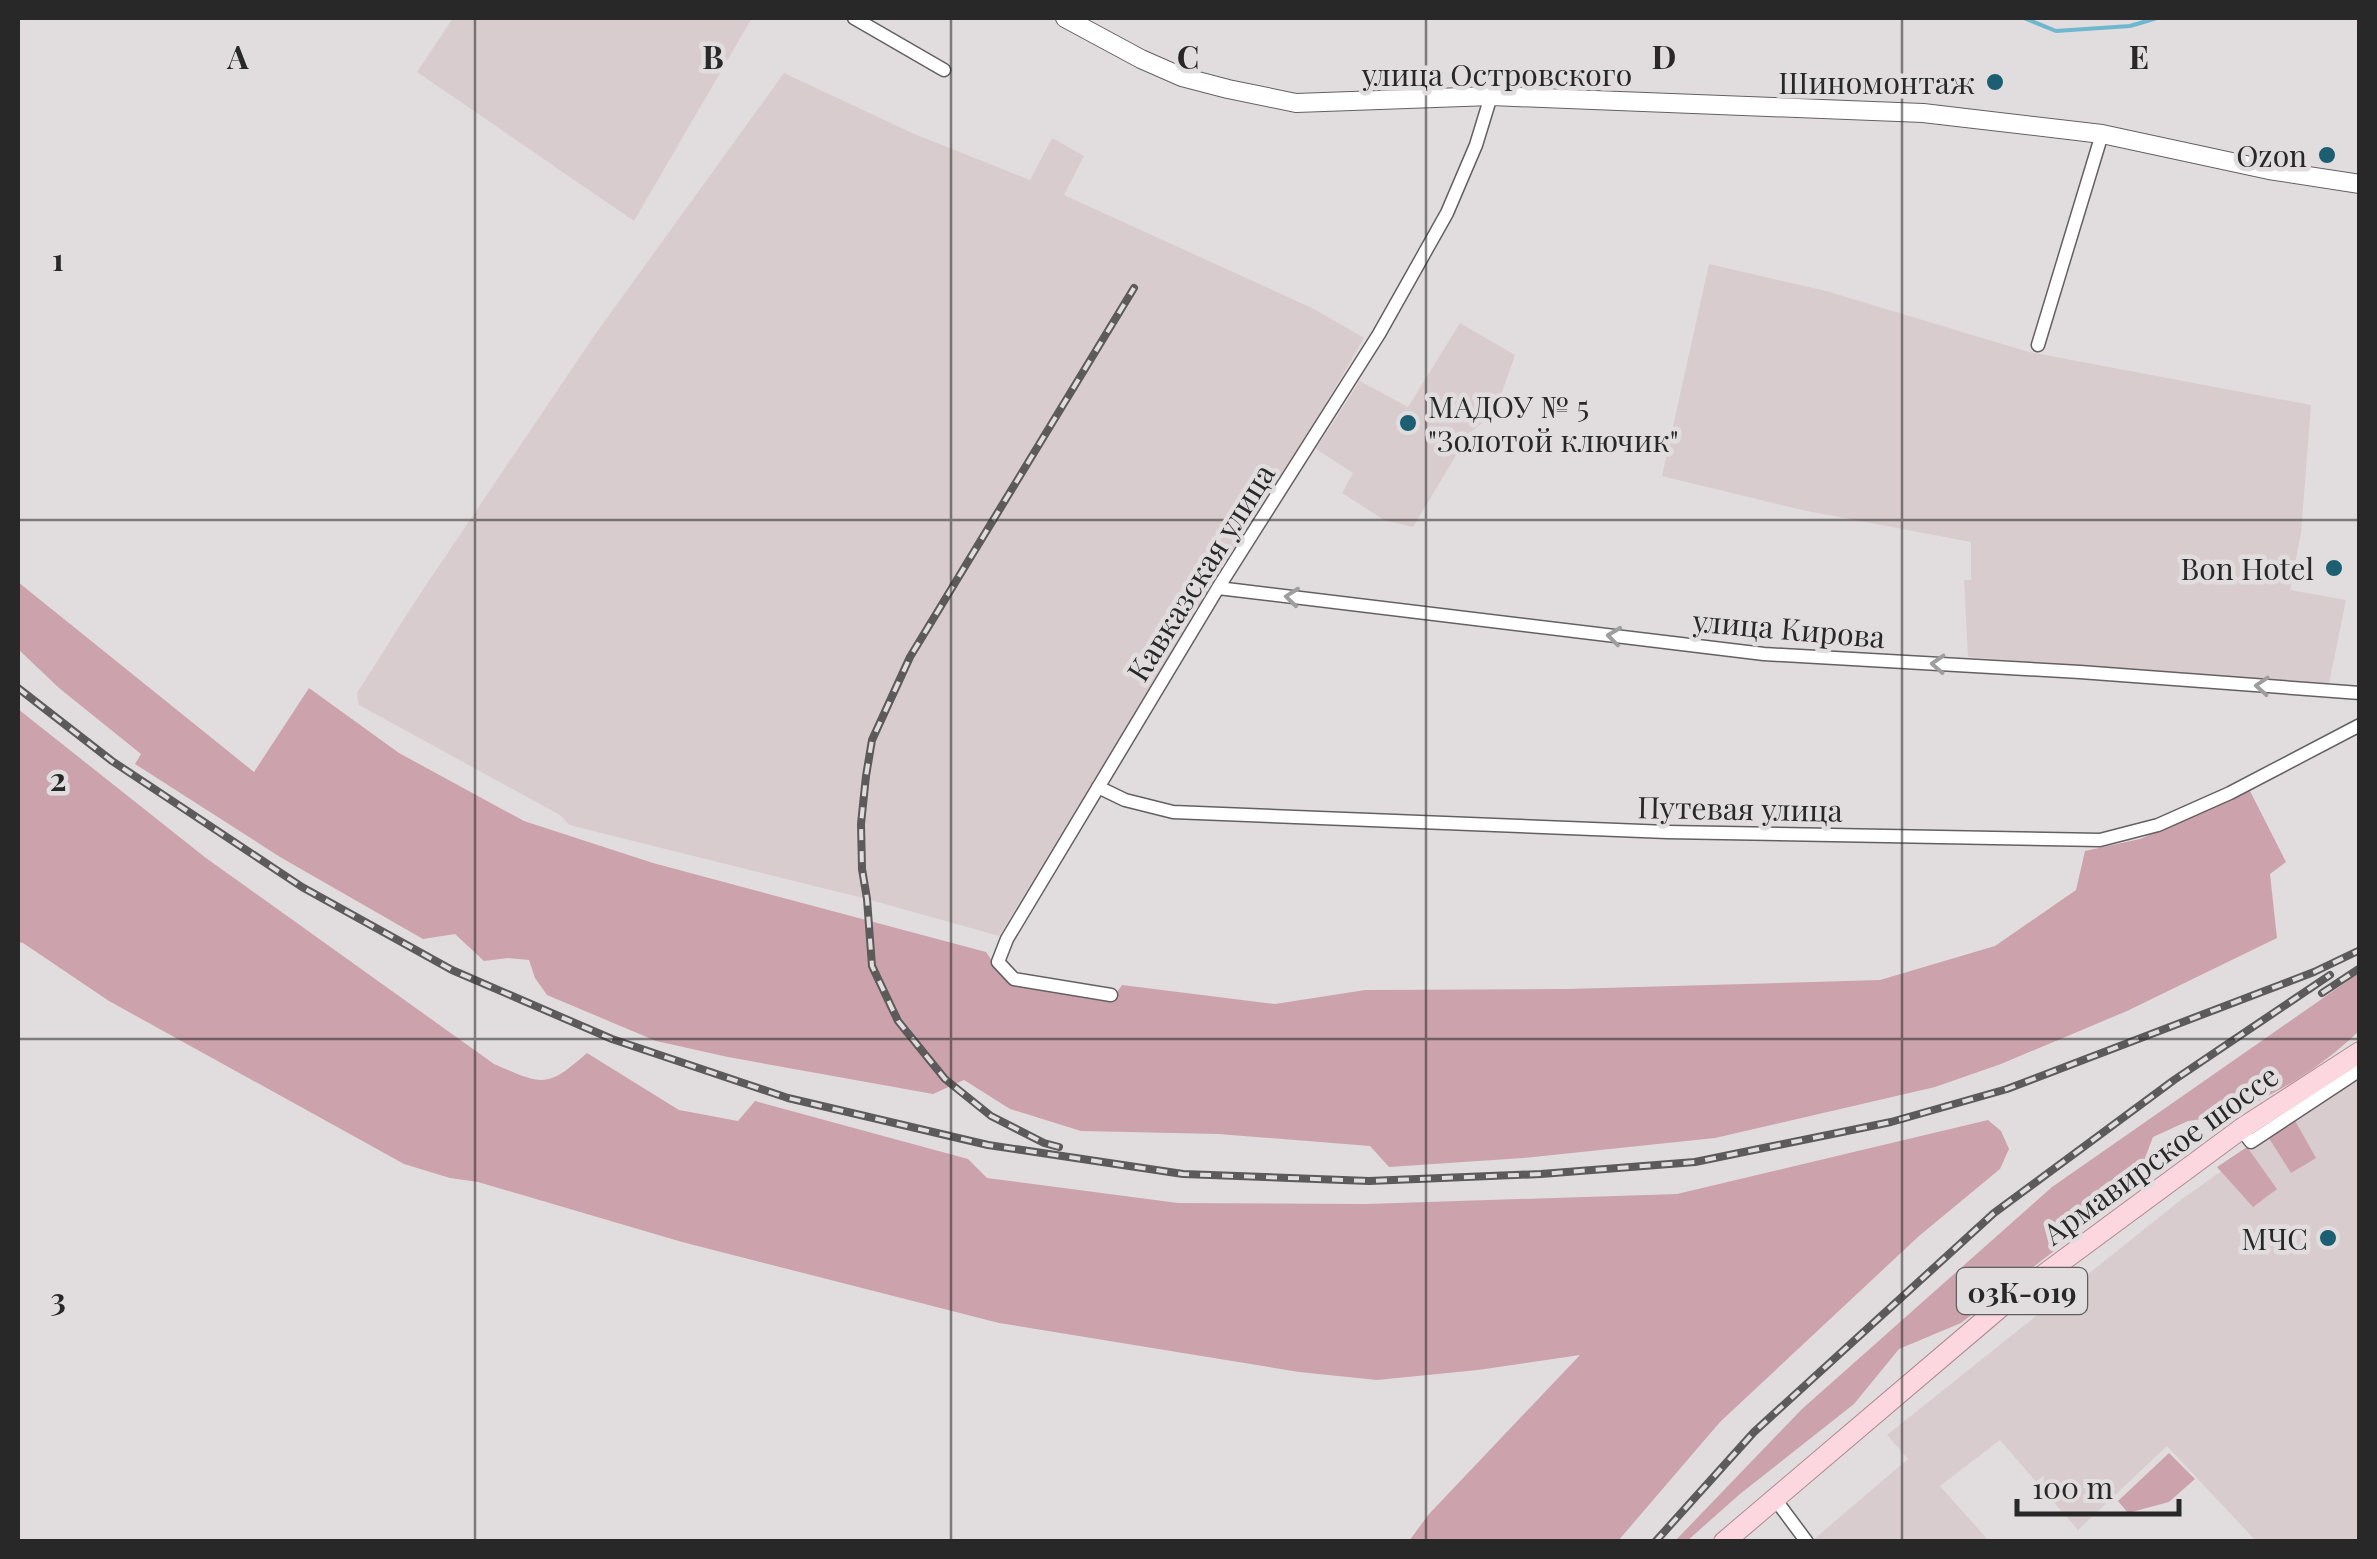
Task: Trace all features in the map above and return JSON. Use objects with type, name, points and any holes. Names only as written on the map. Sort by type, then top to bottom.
[{"type":"main road","name":"Армавирское шоссе","points":[[1724,1542],[2004,1304],[2242,1129],[2360,1048]]},
{"type":"street","points":[[854,18],[944,70]]},
{"type":"street","name":"улица Островского","points":[[1065,18],[1182,77],[1296,103],[1492,96],[1923,114],[2102,134],[2269,170],[2360,184]]},
{"type":"street","name":"Кавказская улица","points":[[1111,996],[1014,979],[998,962],[1008,939],[1218,588],[1379,334],[1454,196],[1492,96]]},
{"type":"street","points":[[2038,345],[2102,134]]},
{"type":"street","name":"улица Кирова","points":[[1218,588],[1764,654],[2360,693]]},
{"type":"street","name":"Путевая улица","points":[[1098,787],[1124,800],[1173,812],[1666,832],[2100,840],[2158,825],[2230,793],[2360,725]]},
{"type":"street","points":[[2242,1129],[2251,1142],[2360,1070]]},
{"type":"street","points":[[1775,1498],[1807,1542]]},
{"type":"shaded area","points":[[453,18],[752,18],[634,221],[417,72]]},
{"type":"shaded area","points":[[784,73],[912,133],[1030,180],[1052,138],[1084,156],[1064,195],[1314,309],[1364,338],[1289,467],[1205,597],[999,936],[569,825],[560,815],[359,705],[357,693],[418,597],[594,336]]},
{"type":"shaded area","points":[[1709,264],[1826,291],[2029,352],[2311,405],[2301,533],[2290,590],[2346,600],[2329,684],[1968,657],[1964,580],[1971,580],[1971,542],[1802,510],[1662,476]]},
{"type":"shaded area","name":"МАДОУ № 5 \"Золотой ключик\"","points":[[1460,323],[1515,355],[1495,412],[1469,434],[1413,527],[1384,520],[1342,493],[1353,473],[1316,449],[1360,381],[1408,407]]},
{"type":"shaded area","points":[[18,582],[254,772],[309,688],[399,753],[524,821],[653,863],[986,952],[1006,981],[1111,1001],[1122,985],[1275,1004],[1365,990],[1880,980],[1995,946],[2076,890],[2085,851],[2140,839],[2250,791],[2286,862],[2270,874],[2277,938],[2127,1011],[2001,1064],[1935,1087],[1715,1138],[1389,1167],[1370,1146],[1218,1134],[1081,1131],[1010,1109],[964,1080],[933,1094],[656,1041],[547,995],[529,960],[484,961],[455,934],[423,939],[280,857],[135,764],[141,754],[59,688],[18,649]]},
{"type":"shaded area","points":[[18,709],[206,858],[494,1064],[534,1079],[552,1078],[587,1053],[679,1110],[738,1121],[755,1101],[968,1159],[987,1178],[1178,1203],[1367,1204],[1677,1194],[1988,1120],[2001,1131],[2009,1149],[2000,1169],[1919,1236],[1720,1422],[1618,1541],[1409,1541],[1429,1514],[1580,1355],[1377,1380],[1299,1372],[999,1323],[682,1242],[404,1164],[109,1001],[18,942]]},
{"type":"shaded area","points":[[2359,973],[2359,1031],[2344,1045],[2298,1079],[2248,1106],[2229,1115],[2224,1111],[2188,1121],[2153,1137],[2133,1190],[1961,1323],[1899,1349],[1854,1404],[1687,1541],[1675,1541],[1802,1409],[2052,1187]]},
{"type":"shaded area","points":[[2359,1080],[2359,1541],[2256,1541],[2167,1446],[2078,1530],[2000,1440],[1940,1486],[1989,1541],[1816,1542],[1814,1539],[1908,1459],[1887,1435],[2182,1199],[2296,1118]]},
{"type":"shaded area","points":[[2293,1117],[2316,1158],[2291,1173],[2267,1135]]},
{"type":"shaded area","points":[[2247,1147],[2277,1189],[2253,1207],[2217,1167]]},
{"type":"shaded area","points":[[2169,1453],[2195,1479],[2169,1502],[2128,1513],[2118,1501]]},
{"type":"waterway","points":[[2024,18],[2056,31],[2130,26],[2157,18]]},
{"type":"railway","points":[[1059,1147],[991,1116],[945,1079],[898,1021],[872,966],[861,824],[872,740],[910,657],[1134,288]]},
{"type":"railway","points":[[18,688],[112,761],[302,887],[452,970],[612,1039],[788,1098],[988,1145],[1183,1174],[1369,1181],[1541,1174],[1695,1162],[1891,1122],[2007,1089],[2314,972],[2360,950]]},
{"type":"railway","points":[[2322,993],[2360,968]]},
{"type":"railway","points":[[1655,1542],[1754,1432],[1994,1213],[2174,1080],[2330,975]]},
{"type":"place","name":"Шиномонтаж","points":[[1995,82]]},
{"type":"place","name":"Ozon","points":[[2327,155]]},
{"type":"place","name":"МАДОУ № 5 \"Золотой ключик\"","points":[[1408,423]]},
{"type":"place","name":"Bon Hotel","points":[[2334,568]]},
{"type":"place","name":"МЧС","points":[[2328,1238]]}]
